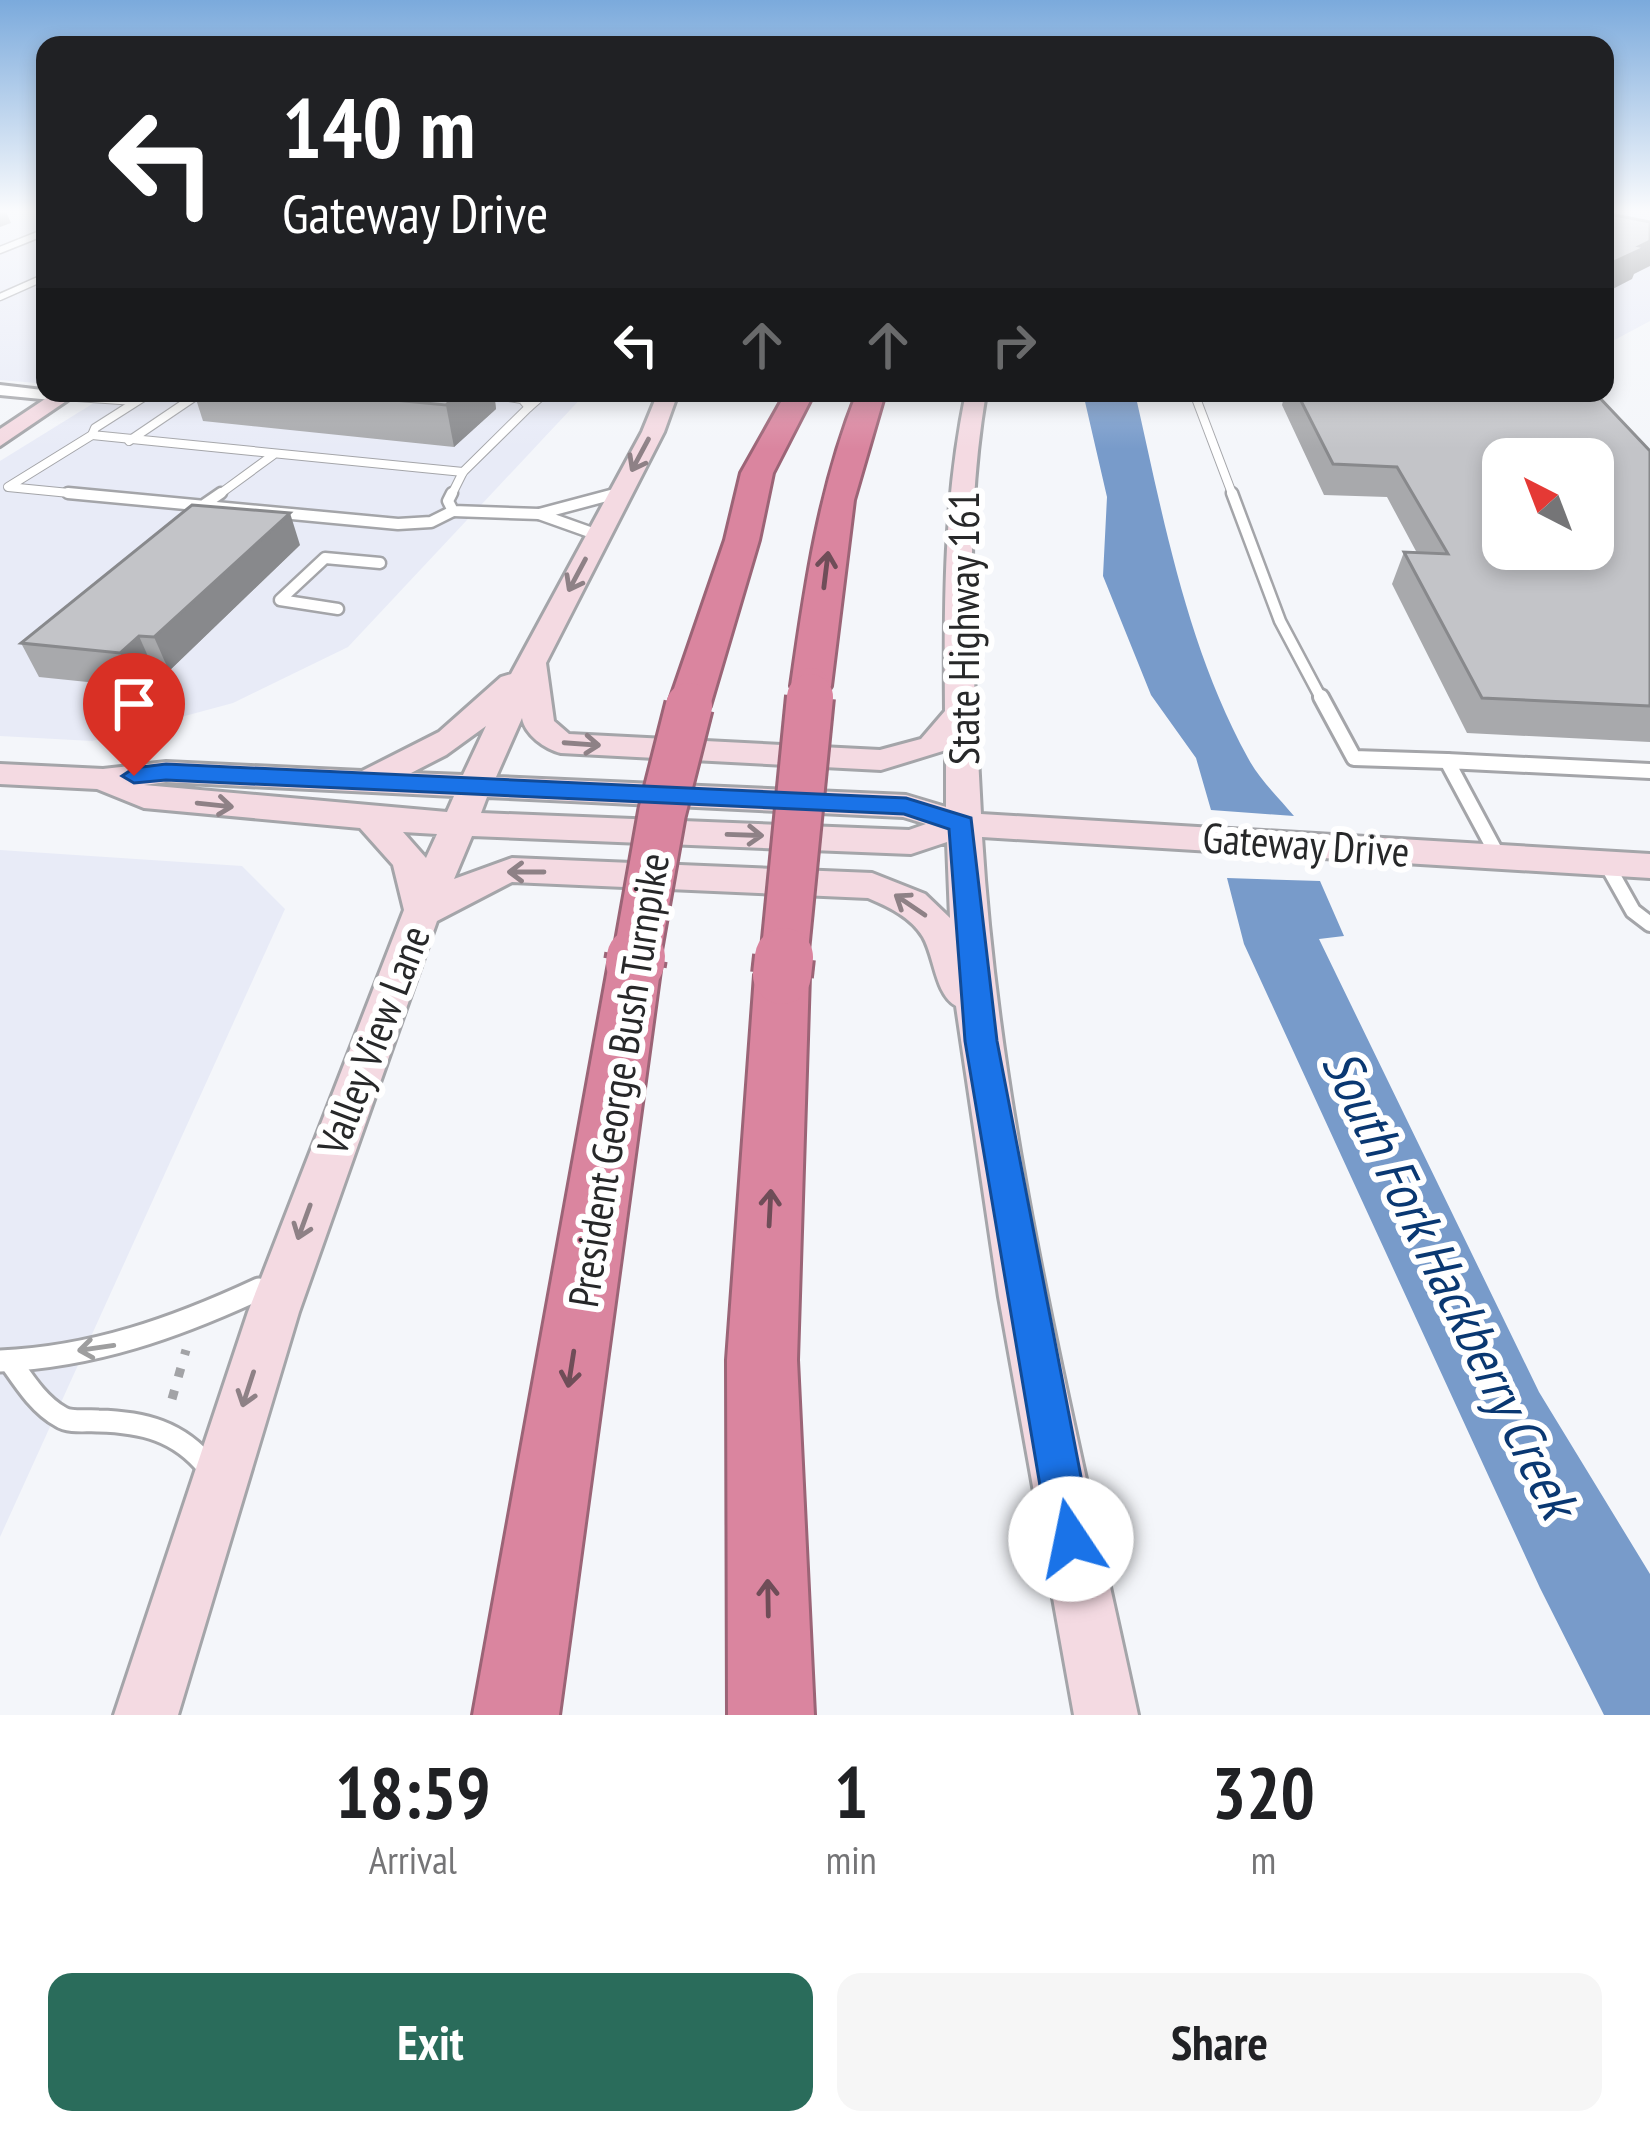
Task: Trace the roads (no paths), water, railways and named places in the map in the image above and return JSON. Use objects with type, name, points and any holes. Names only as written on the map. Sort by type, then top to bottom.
[{"type":"highway","points":[[757,473],[770,402]]},
{"type":"highway","name":"President George Bush Turnpike","points":[[516,1715],[662,813],[757,473],[795,402]]},
{"type":"highway","points":[[771,1715],[762,1360],[782,975],[830,536],[855,430],[867,402]]},
{"type":"highway","points":[[855,430],[882,402]]},
{"type":"main road","points":[[0,439],[55,402]]},
{"type":"main road","name":"Valley View Lane","points":[[146,1715],[284,1278],[423,912],[534,658],[664,402]]},
{"type":"main road","name":"State Highway 161","points":[[974,402],[964,458],[957,587],[962,824],[981,1041],[1045,1407],[1106,1715]]},
{"type":"main road","points":[[534,658],[538,724],[562,743],[881,760],[932,746],[961,712]]},
{"type":"main road","points":[[364,780],[416,759],[472,727],[534,658]]},
{"type":"main road","name":"Gateway Drive","points":[[0,774],[103,779],[166,772],[906,806],[962,824],[1650,866]]},
{"type":"main road","name":"Gateway Drive","points":[[103,779],[124,793],[144,797],[460,825],[911,842],[962,824]]},
{"type":"main road","points":[[372,820],[410,861],[423,912],[488,876],[512,870],[872,886],[900,896],[939,925],[981,1041]]},
{"type":"street","points":[[0,390],[36,393]]},
{"type":"lane","points":[[92,435],[94,428],[134,402]]},
{"type":"lane","points":[[129,441],[187,402]]},
{"type":"lane","points":[[525,402],[529,407]]},
{"type":"lane","points":[[453,511],[448,501],[463,472],[535,402]]},
{"type":"lane","points":[[1197,402],[1280,621],[1354,758],[1650,771]]},
{"type":"lane","points":[[1565,402],[1579,406]]},
{"type":"lane","points":[[463,472],[92,435],[8,487],[398,524],[431,522],[453,511],[539,514],[621,492]]},
{"type":"lane","points":[[205,504],[273,454]]},
{"type":"lane","points":[[539,514],[598,535]]},
{"type":"lane","points":[[338,609],[280,601],[325,558],[380,563]]},
{"type":"lane","points":[[1447,761],[1498,856]]},
{"type":"lane","points":[[1606,863],[1633,911],[1650,924]]},
{"type":"lane","points":[[5,1361],[122,1344],[176,1329],[284,1278]]},
{"type":"lane","points":[[5,1361],[64,1420],[118,1420],[172,1432],[199,1453],[218,1483]]},
{"type":"water","points":[[1085,402],[1137,402],[1179,579],[1208,671],[1253,766],[1294,816],[1211,810],[1196,758],[1151,695],[1103,576],[1107,497]]},
{"type":"water","name":"South Fork Hackberry Creek","points":[[1227,878],[1320,881],[1344,936],[1319,939],[1539,1392],[1650,1574],[1650,1715],[1604,1715],[1540,1588],[1244,944]]}]
